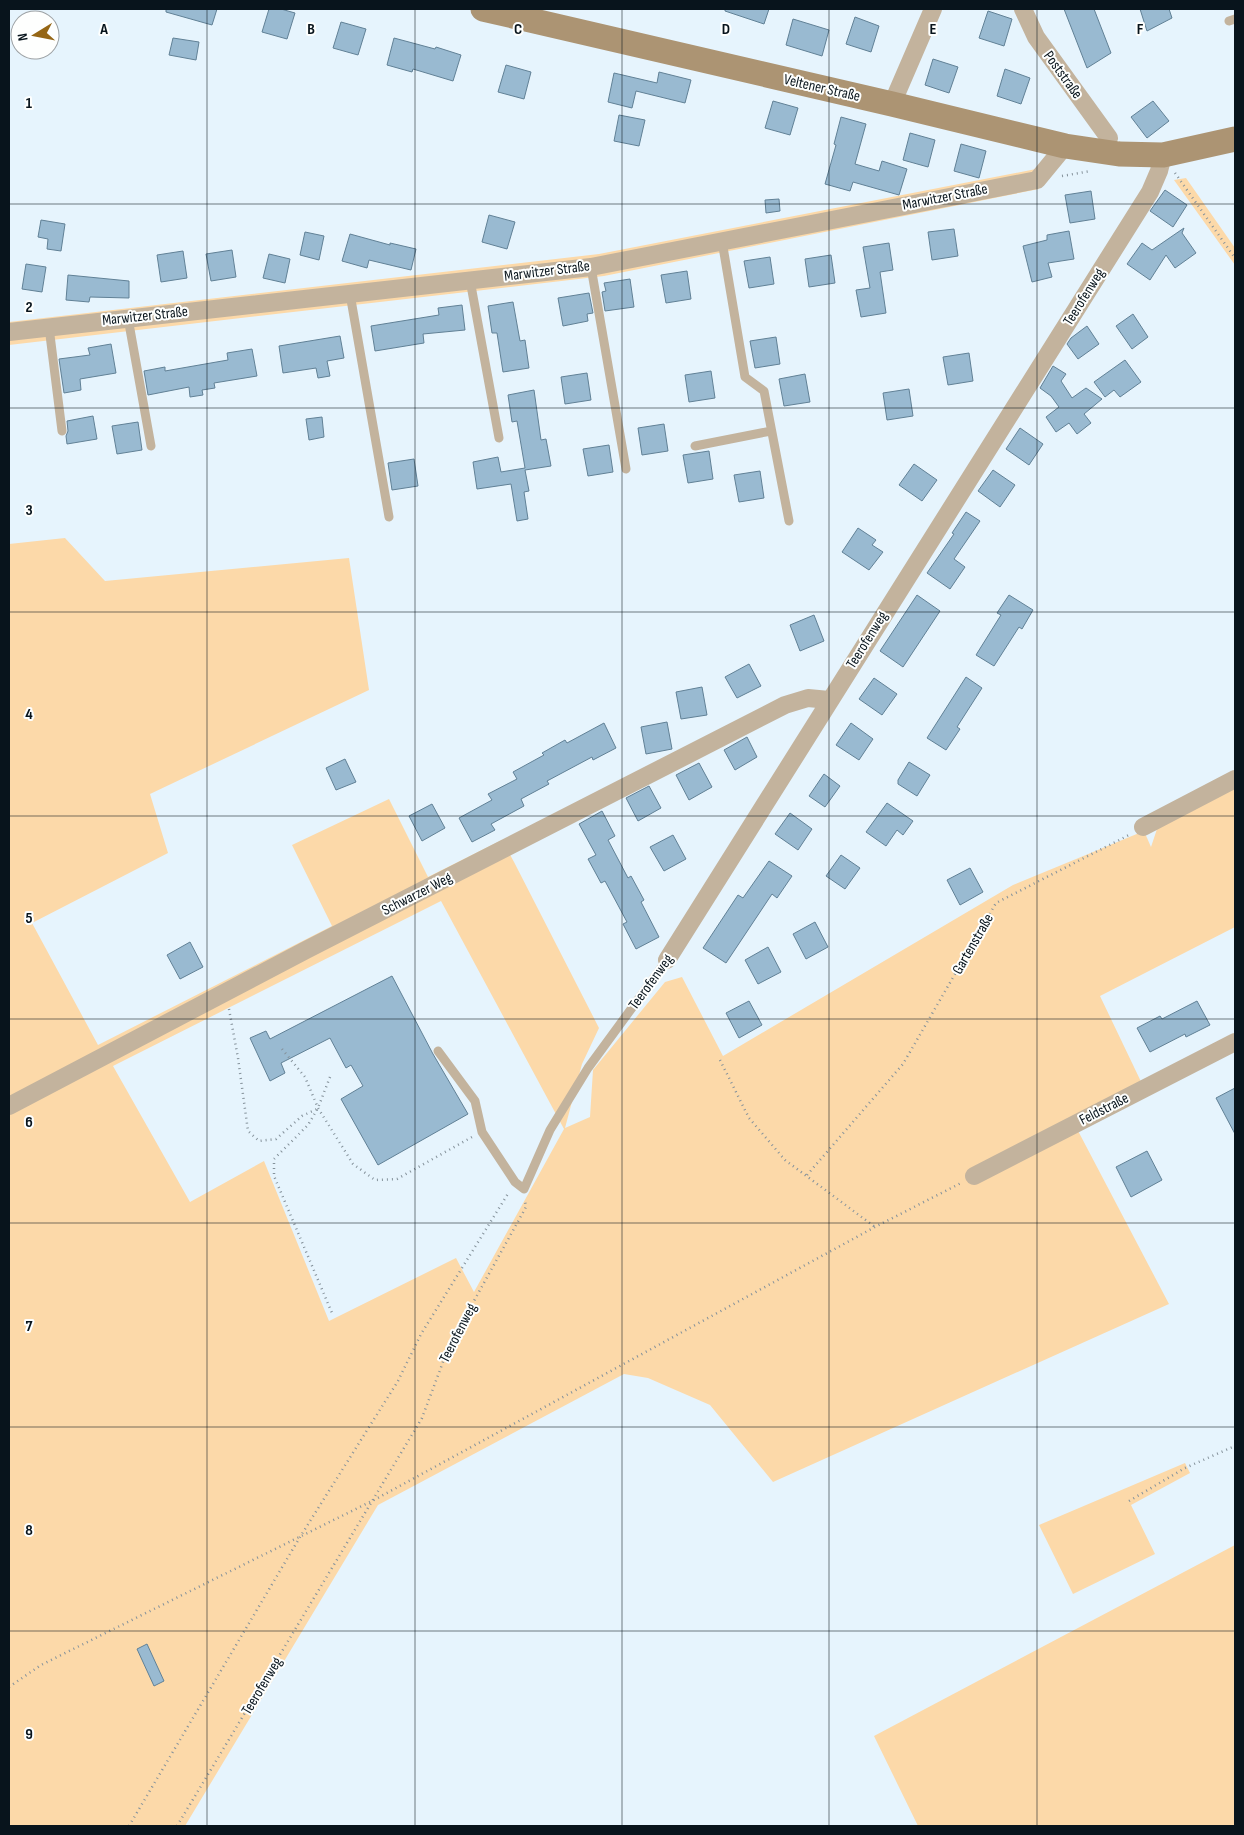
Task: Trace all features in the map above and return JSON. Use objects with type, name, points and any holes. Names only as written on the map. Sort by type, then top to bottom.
[{"type":"main road","name":"Veltener Straße","points":[[483,9],[1065,146],[1168,163],[1235,140]]},
{"type":"street","points":[[892,104],[933,9]]},
{"type":"street","name":"Poststraße","points":[[1023,9],[1036,37],[1109,138]]},
{"type":"street","points":[[1037,180],[1065,146]]},
{"type":"street","name":"Teerofenweg","points":[[667,960],[1150,192],[1159,171],[1168,163]]},
{"type":"street","name":"Marwitzer Straße","points":[[9,332],[591,267],[1037,180]]},
{"type":"street","name":"Schwarzer Weg","points":[[9,1106],[226,992],[785,705],[808,698],[829,700]]},
{"type":"street","points":[[1143,827],[1235,779]]},
{"type":"street","name":"Feldstraße","points":[[974,1176],[1235,1042]]},
{"type":"lane","points":[[722,241],[745,377],[764,391],[789,521]]},
{"type":"lane","points":[[591,267],[626,469]]},
{"type":"lane","points":[[470,280],[499,438]]},
{"type":"lane","points":[[350,294],[389,516]]},
{"type":"lane","points":[[128,318],[151,446]]},
{"type":"lane","points":[[49,327],[62,431]]},
{"type":"lane","points":[[695,446],[772,431]]},
{"type":"lane","name":"Teerofenweg","points":[[524,1190],[550,1130],[588,1068],[667,960]]},
{"type":"lane","points":[[438,1051],[475,1102],[482,1132],[516,1182],[524,1190]]},
{"type":"path","points":[[1168,163],[1235,258]]},
{"type":"path","points":[[1037,180],[1096,171]]},
{"type":"path","name":"Gartenstraße","points":[[807,1175],[903,1064],[996,903],[1143,827]]},
{"type":"path","points":[[226,992],[238,1058],[248,1131],[259,1141],[276,1139],[302,1116],[318,1108]]},
{"type":"path","points":[[282,1049],[305,1077],[318,1108],[353,1164],[375,1180],[398,1178],[482,1132]]},
{"type":"path","points":[[720,1060],[749,1118],[785,1160],[875,1227]]},
{"type":"path","points":[[330,1077],[318,1108],[308,1126],[274,1159],[274,1176],[332,1313]]},
{"type":"path","points":[[9,1687],[41,1664],[374,1500],[875,1227],[974,1176]]},
{"type":"path","points":[[129,1826],[300,1537],[398,1381],[421,1334],[516,1182]]},
{"type":"path","name":"Teerofenweg","points":[[177,1826],[422,1418],[449,1346],[526,1207],[524,1190]]},
{"type":"path","points":[[1129,1501],[1185,1468],[1235,1446]]},
{"type":"shaded area","points":[[1036,169],[1039,189],[604,276],[9,345],[9,322],[599,254]]},
{"type":"shaded area","points":[[1186,178],[1235,248],[1235,265],[1174,180]]},
{"type":"shaded area","points":[[65,538],[105,581],[349,558],[369,690],[150,794],[168,853],[32,923],[98,1045],[332,926],[292,845],[389,799],[428,877],[502,840],[514,862],[599,1028],[582,1064],[565,1128],[590,1117],[593,1070],[665,982],[682,977],[723,1056],[1013,885],[1144,831],[1151,847],[1158,826],[1235,786],[1235,927],[1100,996],[1145,1090],[1076,1127],[1169,1304],[773,1482],[710,1405],[648,1378],[624,1374],[378,1505],[185,1826],[9,1826],[9,544]],"holes":[[[441,901],[564,1129],[474,1292],[456,1258],[329,1321],[264,1161],[190,1202],[113,1066]]]},
{"type":"shaded area","points":[[1185,1463],[1190,1473],[1131,1505],[1155,1554],[1073,1594],[1039,1525]]},
{"type":"shaded area","points":[[1235,1545],[1235,1826],[918,1826],[874,1736]]},
{"type":"building","points":[[166,9],[217,9],[212,25],[166,12]]},
{"type":"building","points":[[269,9],[281,9],[295,13],[287,39],[262,32]]},
{"type":"building","points":[[725,9],[769,9],[764,24],[725,11]]},
{"type":"building","points":[[1064,9],[1094,9],[1111,53],[1087,68]]},
{"type":"building","points":[[1140,9],[1169,9],[1172,18],[1147,31]]},
{"type":"building","points":[[988,11],[1012,19],[1004,46],[979,38]]},
{"type":"building","points":[[855,17],[879,26],[871,52],[846,44]]},
{"type":"building","points":[[793,19],[829,30],[822,56],[786,45]]},
{"type":"building","points":[[341,22],[366,29],[358,55],[333,48]]},
{"type":"building","points":[[173,38],[199,42],[196,60],[169,55]]},
{"type":"building","points":[[394,38],[435,49],[436,47],[461,55],[453,81],[413,69],[412,72],[387,65]]},
{"type":"building","points":[[933,59],[958,67],[949,93],[925,85]]},
{"type":"building","points":[[506,65],[531,72],[524,99],[498,92]]},
{"type":"building","points":[[1005,69],[1030,78],[1021,104],[997,96]]},
{"type":"building","points":[[659,72],[691,80],[685,103],[636,91],[632,108],[608,102],[614,73],[657,83]]},
{"type":"building","points":[[773,101],[798,108],[790,135],[765,128]]},
{"type":"building","points":[[1153,101],[1169,121],[1147,138],[1131,117]]},
{"type":"building","points":[[619,115],[645,120],[639,146],[614,141]]},
{"type":"building","points":[[841,117],[866,124],[855,164],[879,171],[882,161],[907,169],[899,195],[853,182],[850,191],[825,184],[836,145],[834,144]]},
{"type":"building","points":[[910,133],[935,140],[928,167],[903,160]]},
{"type":"building","points":[[961,144],[986,151],[979,178],[954,171]]},
{"type":"building","points":[[1165,190],[1187,205],[1173,227],[1150,211]]},
{"type":"building","points":[[1091,191],[1095,219],[1070,223],[1065,195]]},
{"type":"building","points":[[779,199],[780,211],[766,213],[765,200]]},
{"type":"building","points":[[489,215],[515,222],[507,249],[482,242]]},
{"type":"building","points":[[41,220],[65,224],[61,251],[47,249],[48,239],[38,237]]},
{"type":"building","points":[[1184,228],[1182,233],[1196,253],[1175,268],[1166,255],[1150,280],[1127,264],[1142,243],[1152,250]]},
{"type":"building","points":[[954,229],[958,256],[932,260],[928,232]]},
{"type":"building","points":[[1069,231],[1074,259],[1048,263],[1052,277],[1032,282],[1023,246],[1047,240],[1047,235]]},
{"type":"building","points":[[305,232],[324,236],[319,260],[300,255]]},
{"type":"building","points":[[350,234],[390,245],[390,243],[416,249],[411,270],[369,260],[367,268],[342,261]]},
{"type":"building","points":[[889,243],[893,270],[880,272],[886,313],[861,317],[856,290],[870,288],[863,247]]},
{"type":"building","points":[[232,250],[236,277],[211,281],[206,254]]},
{"type":"building","points":[[183,251],[187,278],[161,282],[157,255]]},
{"type":"building","points":[[269,254],[290,259],[285,283],[263,278]]},
{"type":"building","points":[[831,255],[835,283],[809,287],[805,259]]},
{"type":"building","points":[[770,257],[774,284],[749,288],[744,261]]},
{"type":"building","points":[[26,264],[46,267],[42,292],[22,289]]},
{"type":"building","points":[[687,271],[691,299],[666,303],[661,275]]},
{"type":"building","points":[[68,275],[129,281],[129,298],[90,297],[89,302],[66,300]]},
{"type":"building","points":[[630,279],[634,307],[605,311],[602,292],[606,291],[604,283]]},
{"type":"building","points":[[589,293],[593,313],[587,314],[588,321],[563,326],[558,298]]},
{"type":"building","points":[[513,302],[520,341],[525,340],[529,368],[503,372],[497,333],[492,333],[488,306]]},
{"type":"building","points":[[462,305],[465,330],[423,334],[424,343],[375,351],[371,326],[439,315],[438,308]]},
{"type":"building","points":[[1133,314],[1148,337],[1132,349],[1116,326]]},
{"type":"building","points":[[1087,326],[1099,344],[1078,359],[1067,344],[1071,338]]},
{"type":"building","points":[[340,336],[344,358],[327,361],[330,376],[318,378],[316,368],[283,373],[279,346]]},
{"type":"building","points":[[776,337],[780,364],[755,368],[750,341]]},
{"type":"building","points":[[111,344],[116,373],[80,379],[81,390],[64,393],[59,359],[90,355],[88,348]]},
{"type":"building","points":[[252,349],[257,376],[214,383],[215,388],[202,390],[203,395],[190,397],[189,387],[148,395],[144,371],[165,367],[165,371],[228,360],[227,353]]},
{"type":"building","points":[[969,353],[973,381],[948,385],[943,357]]},
{"type":"building","points":[[1125,360],[1141,382],[1120,397],[1114,390],[1105,397],[1094,382]]},
{"type":"building","points":[[1053,366],[1066,374],[1061,381],[1072,398],[1086,388],[1102,399],[1084,414],[1091,423],[1077,434],[1069,423],[1056,432],[1046,417],[1059,407],[1051,396],[1040,388]]},
{"type":"building","points":[[711,371],[715,398],[689,402],[685,375]]},
{"type":"building","points":[[587,373],[591,400],[565,404],[561,377]]},
{"type":"building","points":[[805,374],[810,402],[784,406],[779,379]]},
{"type":"building","points":[[909,389],[913,416],[887,420],[883,393]]},
{"type":"building","points":[[534,390],[541,440],[546,439],[551,466],[525,470],[529,491],[524,492],[528,519],[517,521],[511,484],[477,489],[473,462],[498,457],[501,472],[525,468],[517,421],[512,422],[508,395]]},
{"type":"building","points":[[93,416],[97,439],[67,444],[67,421]]},
{"type":"building","points":[[322,417],[324,437],[309,440],[306,419]]},
{"type":"building","points":[[138,422],[142,450],[117,454],[112,426]]},
{"type":"building","points":[[664,424],[668,451],[642,455],[638,428]]},
{"type":"building","points":[[1020,428],[1043,444],[1029,465],[1006,449]]},
{"type":"building","points":[[609,445],[613,472],[588,476],[583,449]]},
{"type":"building","points":[[709,451],[713,479],[688,483],[683,455]]},
{"type":"building","points":[[414,459],[418,486],[392,490],[388,463]]},
{"type":"building","points":[[914,464],[937,480],[922,501],[899,485]]},
{"type":"building","points":[[993,470],[1015,485],[1000,507],[978,491]]},
{"type":"building","points":[[760,471],[764,498],[739,502],[734,475]]},
{"type":"building","points":[[966,512],[980,521],[954,559],[965,567],[950,589],[927,573],[954,534],[952,533]]},
{"type":"building","points":[[858,528],[876,540],[872,545],[883,552],[869,570],[842,552]]},
{"type":"building","points":[[917,595],[940,611],[903,667],[880,651]]},
{"type":"building","points":[[1009,595],[1033,610],[1022,629],[1019,627],[994,666],[976,655],[1001,615],[997,613]]},
{"type":"building","points":[[814,615],[824,641],[800,651],[790,625]]},
{"type":"building","points":[[749,664],[761,686],[737,698],[725,677]]},
{"type":"building","points":[[966,677],[982,688],[957,727],[960,729],[946,750],[927,738]]},
{"type":"building","points":[[874,678],[897,694],[882,715],[859,699]]},
{"type":"building","points":[[702,687],[707,715],[681,719],[676,692]]},
{"type":"building","points":[[667,722],[672,749],[646,754],[641,727]]},
{"type":"building","points":[[604,723],[616,748],[593,760],[592,757],[547,781],[549,784],[521,799],[524,806],[491,824],[495,830],[472,842],[459,818],[492,800],[488,794],[517,779],[513,772],[544,755],[542,753],[565,740],[567,743]]},
{"type":"building","points":[[851,723],[873,739],[859,760],[836,745]]},
{"type":"building","points":[[747,737],[757,757],[735,770],[724,750]]},
{"type":"building","points":[[345,759],[356,782],[336,790],[326,768]]},
{"type":"building","points":[[909,762],[930,775],[917,796],[898,784],[898,780]]},
{"type":"building","points":[[699,763],[712,787],[689,800],[676,775]]},
{"type":"building","points":[[824,774],[840,786],[825,807],[809,796]]},
{"type":"building","points":[[649,786],[661,808],[638,821],[626,798]]},
{"type":"building","points":[[887,803],[913,821],[903,835],[897,830],[886,846],[866,832]]},
{"type":"building","points":[[432,804],[445,828],[422,841],[409,816]]},
{"type":"building","points":[[602,811],[615,836],[608,840],[628,878],[631,876],[644,900],[641,902],[659,937],[636,949],[623,924],[627,922],[605,881],[601,883],[588,859],[596,855],[579,824]]},
{"type":"building","points":[[790,813],[812,829],[798,850],[775,834]]},
{"type":"building","points":[[673,835],[686,859],[664,871],[650,847]]},
{"type":"building","points":[[841,855],[860,868],[845,889],[826,876]]},
{"type":"building","points":[[769,861],[792,876],[777,898],[772,894],[726,963],[703,948],[738,895],[743,898]]},
{"type":"building","points":[[970,868],[983,892],[960,905],[947,880]]},
{"type":"building","points":[[815,922],[828,947],[806,959],[793,934]]},
{"type":"building","points":[[190,942],[203,967],[180,979],[167,955]]},
{"type":"building","points":[[768,947],[781,972],[758,984],[745,960]]},
{"type":"building","points":[[392,976],[433,1054],[468,1114],[378,1165],[341,1099],[363,1086],[351,1065],[346,1068],[330,1038],[281,1063],[285,1073],[270,1081],[250,1038],[266,1031],[270,1039]]},
{"type":"building","points":[[749,1001],[762,1025],[739,1038],[726,1013]]},
{"type":"building","points":[[1197,1001],[1210,1025],[1186,1037],[1185,1034],[1150,1052],[1137,1028],[1160,1016],[1162,1019]]},
{"type":"building","points":[[1235,1088],[1235,1134],[1216,1098]]},
{"type":"building","points":[[1147,1151],[1162,1180],[1131,1197],[1116,1167]]},
{"type":"building","points":[[147,1644],[164,1681],[154,1686],[137,1649]]}]
